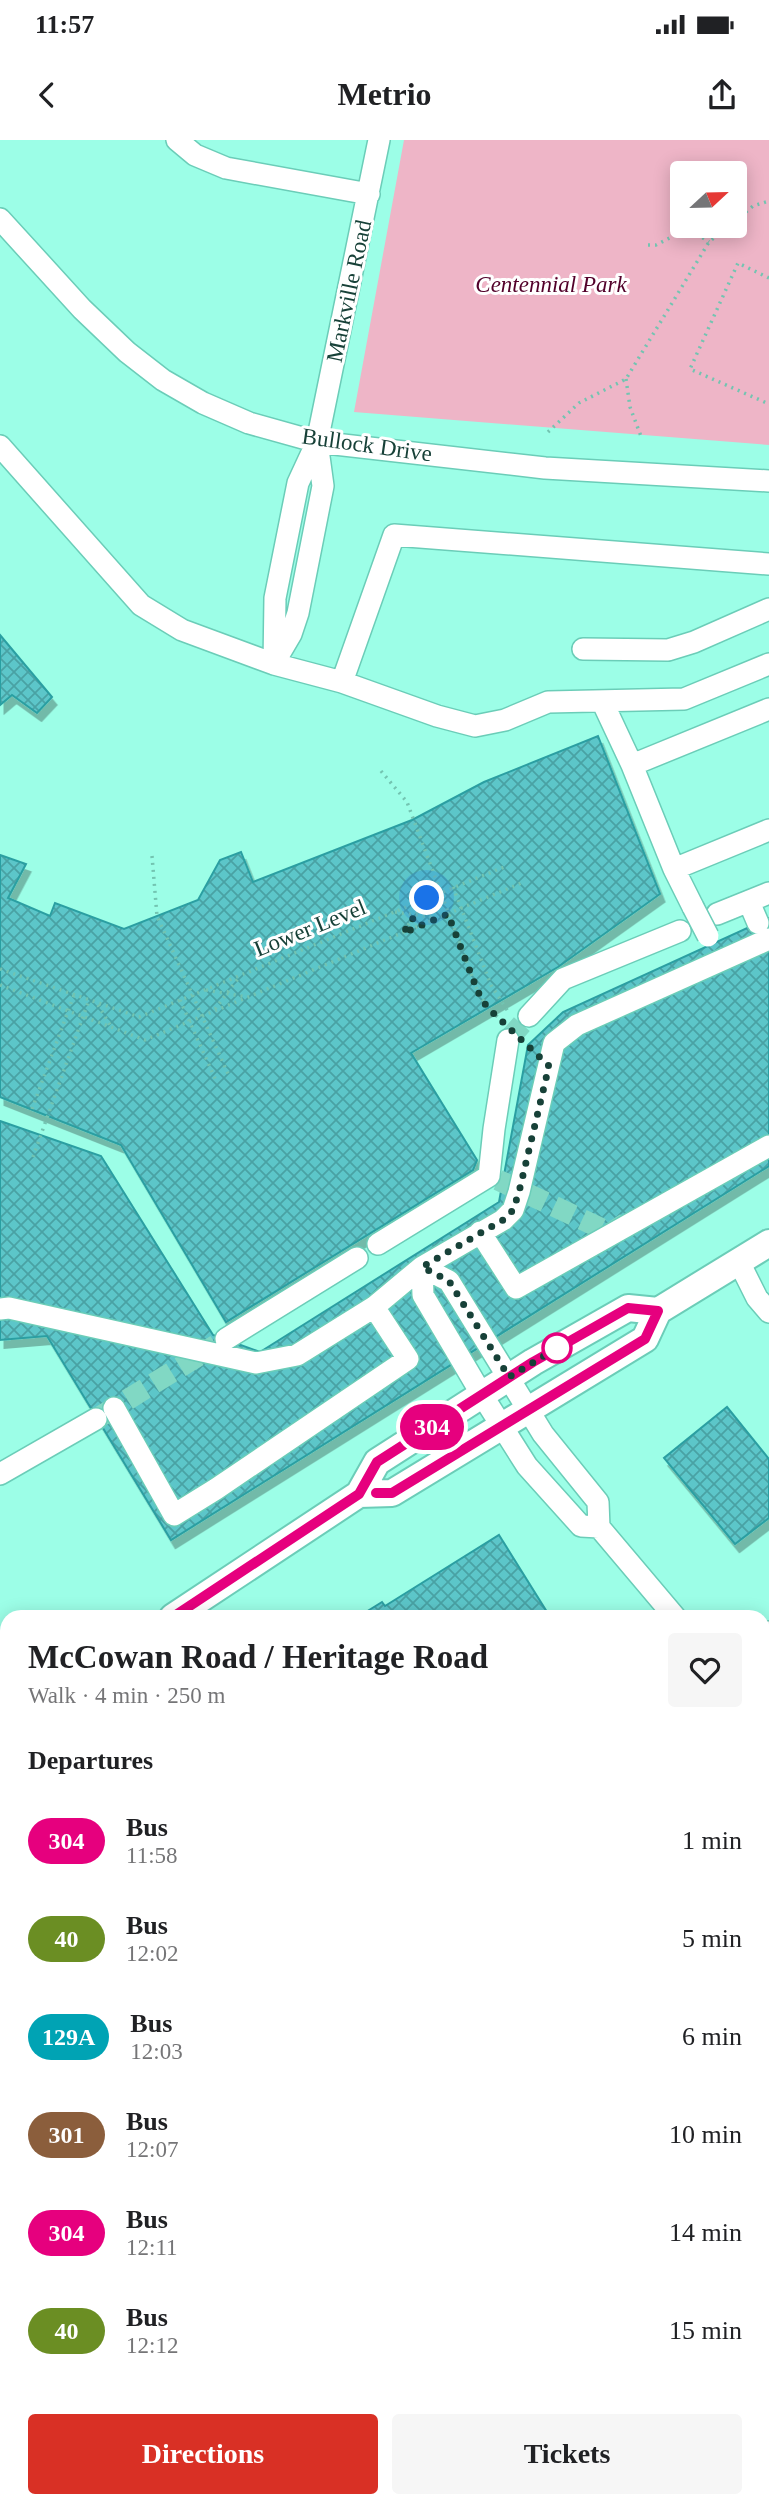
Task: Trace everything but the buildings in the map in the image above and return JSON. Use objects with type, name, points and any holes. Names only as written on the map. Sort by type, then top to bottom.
[{"type":"main road","points":[[359,1494],[392,1493],[645,1339],[658,1311],[769,1243]]},
{"type":"main road","points":[[184,1610],[359,1494],[377,1462],[509,1377],[628,1308],[658,1311]]},
{"type":"street","points":[[177,140],[195,155],[226,169],[369,194]]},
{"type":"street","name":"Markville Road","points":[[274,664],[291,634],[298,613],[311,550],[323,486],[317,442],[379,140]]},
{"type":"street","name":"Bullock Drive","points":[[0,219],[82,309],[127,352],[163,380],[203,403],[250,423],[317,442],[545,468],[769,481]]},
{"type":"street","points":[[0,446],[141,605],[182,630],[274,664],[342,682],[437,716],[475,726],[505,720],[548,702],[684,699],[769,664]]},
{"type":"street","points":[[342,682],[394,535],[769,564]]},
{"type":"street","points":[[583,649],[668,650],[694,642],[769,609]]},
{"type":"street","points":[[602,701],[632,765],[674,869],[706,913],[712,944],[725,958]]},
{"type":"street","points":[[632,765],[769,709]]},
{"type":"street","points":[[674,869],[769,830]]},
{"type":"street","points":[[706,913],[748,902],[769,893]]},
{"type":"street","points":[[0,1309],[9,1308],[256,1363],[297,1355],[374,1307],[422,1267],[503,1220],[513,1210],[554,1043],[577,1025],[725,958],[763,931],[748,902]]},
{"type":"street","points":[[521,1017],[563,979],[680,931]]},
{"type":"street","points":[[378,1244],[494,1178],[494,1129],[507,1032]]},
{"type":"street","points":[[480,1232],[516,1287],[769,1146]]},
{"type":"street","points":[[226,1339],[357,1258]]},
{"type":"street","points":[[739,1262],[757,1298],[769,1312]]},
{"type":"street","points":[[422,1267],[449,1281],[543,1434],[598,1502],[599,1527],[669,1610]]},
{"type":"street","points":[[422,1267],[424,1295],[527,1466],[581,1526],[599,1527]]},
{"type":"street","points":[[114,1408],[174,1515],[408,1359],[374,1307]]},
{"type":"street","points":[[0,1474],[96,1419]]},
{"type":"path","points":[[747,211],[769,201]]},
{"type":"path","points":[[648,246],[656,245],[670,235]]},
{"type":"path","points":[[703,238],[709,242]]},
{"type":"path","points":[[548,432],[579,403],[626,379],[709,242],[714,238]]},
{"type":"path","points":[[769,278],[738,263],[690,369],[769,404]]},
{"type":"path","points":[[626,379],[630,407],[642,439]]},
{"type":"path","points":[[381,771],[407,802],[478,992],[507,1032]]},
{"type":"path","points":[[152,856],[157,916],[229,1076]]},
{"type":"path","name":"Lower Level","points":[[0,969],[139,1017],[504,867]]},
{"type":"path","points":[[0,985],[145,1040],[524,882]]},
{"type":"path","points":[[453,887],[491,985],[521,1017]]},
{"type":"path","points":[[403,933],[427,898]]},
{"type":"path","points":[[393,912],[437,919]]},
{"type":"path","points":[[214,1011],[240,975]]},
{"type":"path","points":[[204,990],[249,997]]},
{"type":"path","points":[[32,1109],[74,995]]},
{"type":"path","points":[[33,1157],[89,1000]]},
{"type":"path","points":[[180,1000],[217,1083]]},
{"type":"path","points":[[97,1003],[110,1027]]},
{"type":"green space","name":"Centennial Park","points":[[404,140],[769,140],[769,445],[354,412]]},
{"type":"tunnel","points":[[508,1040],[529,1016]]},
{"type":"tunnel","points":[[498,1180],[611,1233],[626,1223]]},
{"type":"tunnel","points":[[101,1416],[216,1345]]},
{"type":"bus line","name":"304","points":[[184,1610],[359,1494],[377,1462],[509,1377],[628,1308],[658,1311],[645,1339],[392,1493],[376,1493]]},
{"type":"route","points":[[427,898],[403,933],[448,914],[478,992],[487,1007],[549,1066],[513,1210],[503,1220],[422,1267],[449,1281],[509,1377],[557,1348]]}]
